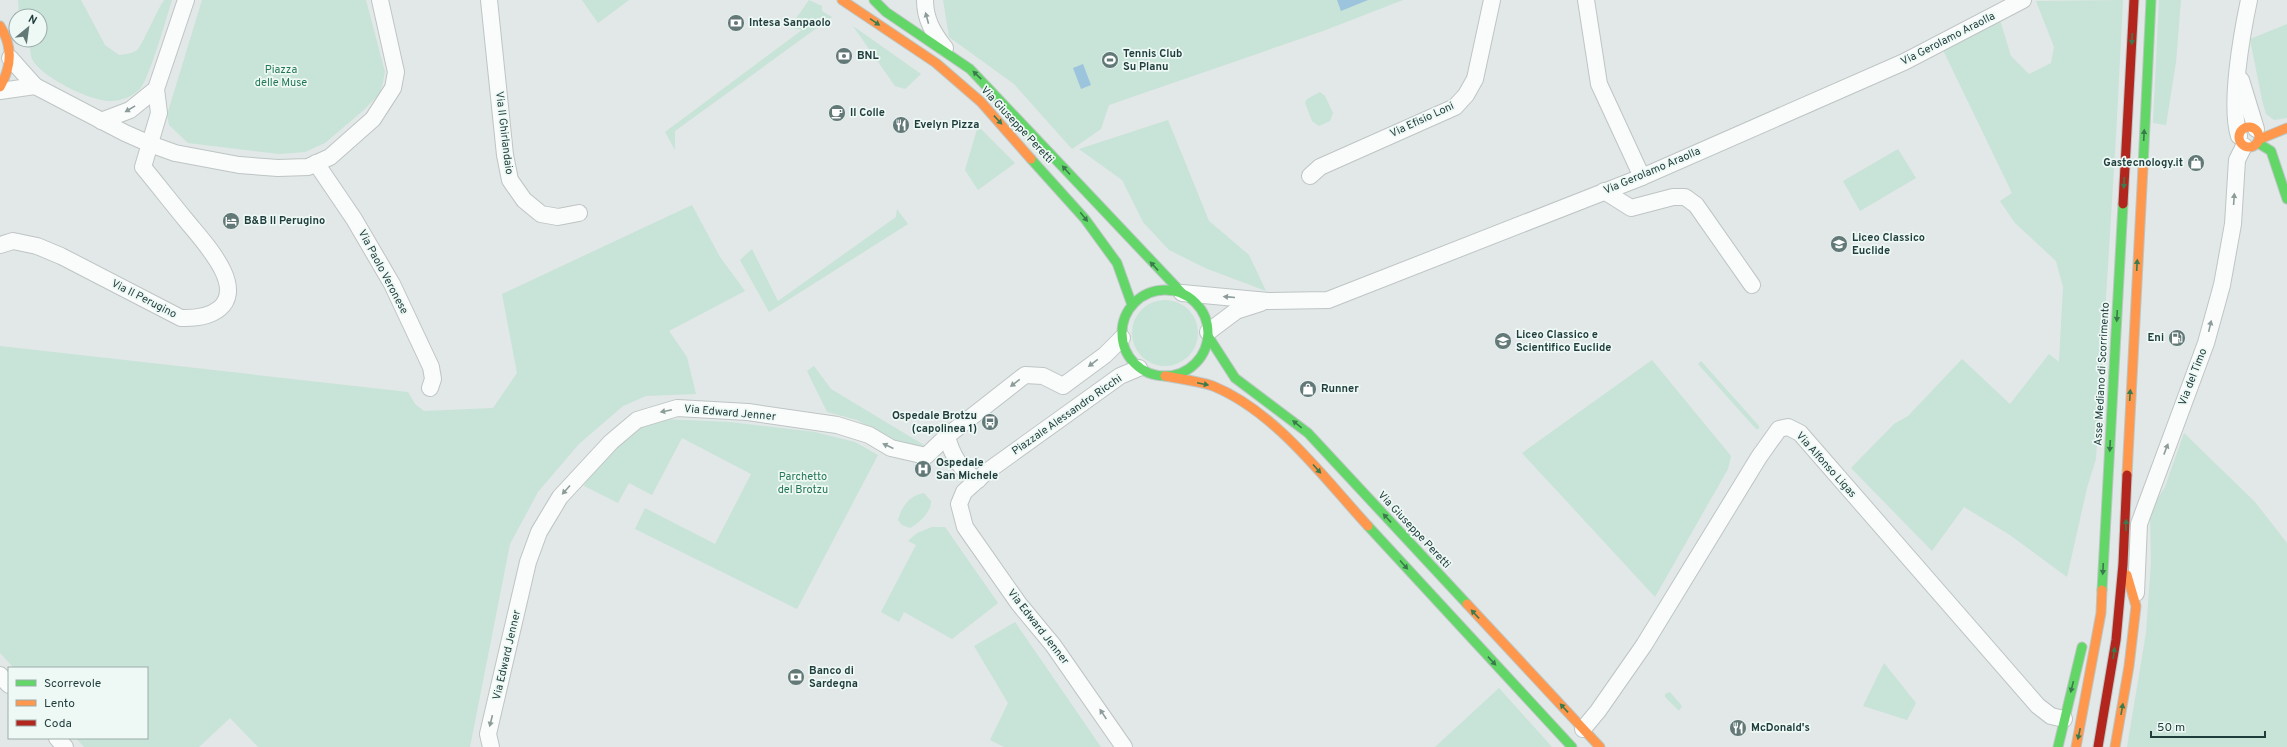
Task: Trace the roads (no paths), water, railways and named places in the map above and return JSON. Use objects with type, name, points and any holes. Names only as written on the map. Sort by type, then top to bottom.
[{"type":"main road","name":"Via Giuseppe Peretti","points":[[842,0],[936,63],[981,102],[1085,219],[1117,263],[1132,305],[1151,292],[1166,290],[1182,293]]},
{"type":"main road","name":"Via Giuseppe Peretti","points":[[878,0],[886,12],[970,69],[993,91],[1158,270],[1182,293],[1198,305],[1207,322],[1208,334],[1235,378],[1308,433],[1600,747]]},
{"type":"main road","name":"Asse Mediano di Scorrimento","points":[[2076,747],[2087,695],[2101,613],[2134,0]]},
{"type":"main road","points":[[2098,747],[2116,640],[2123,564],[2151,0]]},
{"type":"main road","points":[[0,26],[8,40],[10,58],[6,76],[0,87]]},
{"type":"main road","points":[[2251,139],[2287,128]]},
{"type":"main road","points":[[2251,139],[2271,151],[2287,199]]},
{"type":"main road","points":[[1132,305],[1122,326],[1122,338],[1130,359],[1139,368],[1151,374],[1212,386],[1242,402],[1274,424],[1572,747]]},
{"type":"main road","points":[[1165,376],[1181,373],[1194,364],[1204,352],[1208,334]]},
{"type":"main road","points":[[2115,747],[2129,666],[2136,606],[2123,564]]},
{"type":"main road","points":[[2058,747],[2087,632],[2101,613]]},
{"type":"street","points":[[150,144],[159,113],[156,89],[186,0]]},
{"type":"street","points":[[10,58],[35,86],[101,121],[150,144],[175,153],[239,165],[278,168],[308,166],[330,157],[373,119],[393,88],[396,72],[380,0]]},
{"type":"street","name":"Via Il Ghirlandaio","points":[[489,0],[505,155],[510,180],[524,200],[541,214],[558,217],[580,212]]},
{"type":"street","points":[[926,0],[925,10],[929,24],[952,57]]},
{"type":"street","name":"Via Efisio Loni","points":[[1310,176],[1320,167],[1455,107],[1466,96],[1475,79],[1492,0]]},
{"type":"street","points":[[1586,0],[1599,84],[1642,177]]},
{"type":"street","name":"Via Gerolamo Araolla","points":[[1268,301],[1328,300],[1642,177],[1904,62],[2023,0]]},
{"type":"street","points":[[2249,0],[2238,68],[2235,123],[2251,139]]},
{"type":"street","points":[[0,91],[35,86]]},
{"type":"street","points":[[101,121],[130,110],[156,89]]},
{"type":"street","name":"Via del Timo","points":[[2136,606],[2139,524],[2206,343],[2222,285],[2232,224],[2236,160],[2251,139]]},
{"type":"street","name":"Via Il Perugino","points":[[0,245],[13,241],[37,246],[61,256],[181,318],[198,318],[216,313],[225,302],[227,289],[223,271],[211,252],[143,167],[150,144]]},
{"type":"street","name":"Via Paolo Veronese","points":[[316,163],[354,219],[392,284],[432,367],[433,379],[430,388]]},
{"type":"street","points":[[1604,191],[1631,208],[1673,196],[1685,197],[1696,205],[1752,285]]},
{"type":"street","points":[[1182,293],[1268,301]]},
{"type":"street","points":[[1208,334],[1236,312],[1268,301]]},
{"type":"street","points":[[978,480],[969,476],[950,452],[946,436],[1025,375],[1043,376],[1063,386],[1104,355],[1122,338]]},
{"type":"street","name":"Piazzale Alessandro Ricchi","points":[[959,504],[964,492],[978,480],[1120,376],[1139,368]]},
{"type":"street","name":"Via Edward Jenner","points":[[491,747],[488,734],[528,562],[539,532],[560,497],[611,442],[637,420],[677,408],[754,413],[837,425],[869,435],[891,448],[926,456],[946,436]]},
{"type":"street","name":"Via Alfonso Ligas","points":[[1583,729],[1598,711],[1644,645],[1759,457],[1779,429],[1788,427],[1800,433],[2038,706],[2051,716],[2064,719]]},
{"type":"street","name":"Via Edward Jenner","points":[[959,504],[965,527],[1020,604],[1053,645],[1124,747]]},
{"type":"street","points":[[0,675],[8,684]]},
{"type":"street","points":[[58,739],[65,747]]},
{"type":"water","points":[[1337,0],[1368,0],[1341,11]]},
{"type":"water","points":[[1083,64],[1091,85],[1081,89],[1073,68]]},
{"type":"place","name":"Intesa Sanpaolo","points":[[736,23]]},
{"type":"place","name":"BNL","points":[[844,56]]},
{"type":"place","name":"Tennis Club Su Planu","points":[[1110,60]]},
{"type":"place","name":"Il Colle","points":[[837,113]]},
{"type":"place","name":"Evelyn Pizza","points":[[901,125]]},
{"type":"place","name":"Gastecnology.it","points":[[2196,163]]},
{"type":"place","name":"B&B Il Perugino","points":[[231,221]]},
{"type":"place","name":"Liceo Classico Euclide","points":[[1839,244]]},
{"type":"place","name":"Eni","points":[[2177,338]]},
{"type":"place","name":"Liceo Classico e Scientifico Euclide","points":[[1503,341]]},
{"type":"place","name":"Runner","points":[[1308,389]]},
{"type":"place","name":"Ospedale Brotzu (capolinea 1)","points":[[990,422]]},
{"type":"place","name":"Ospedale San Michele","points":[[923,469]]},
{"type":"place","name":"Banco di Sardegna","points":[[796,677]]},
{"type":"place","name":"McDonald's","points":[[1738,728]]},
{"type":"park label","name":"Piazza delle Muse","points":[[281,76]]},
{"type":"park label","name":"Parchetto del Brotzu","points":[[803,483]]}]
